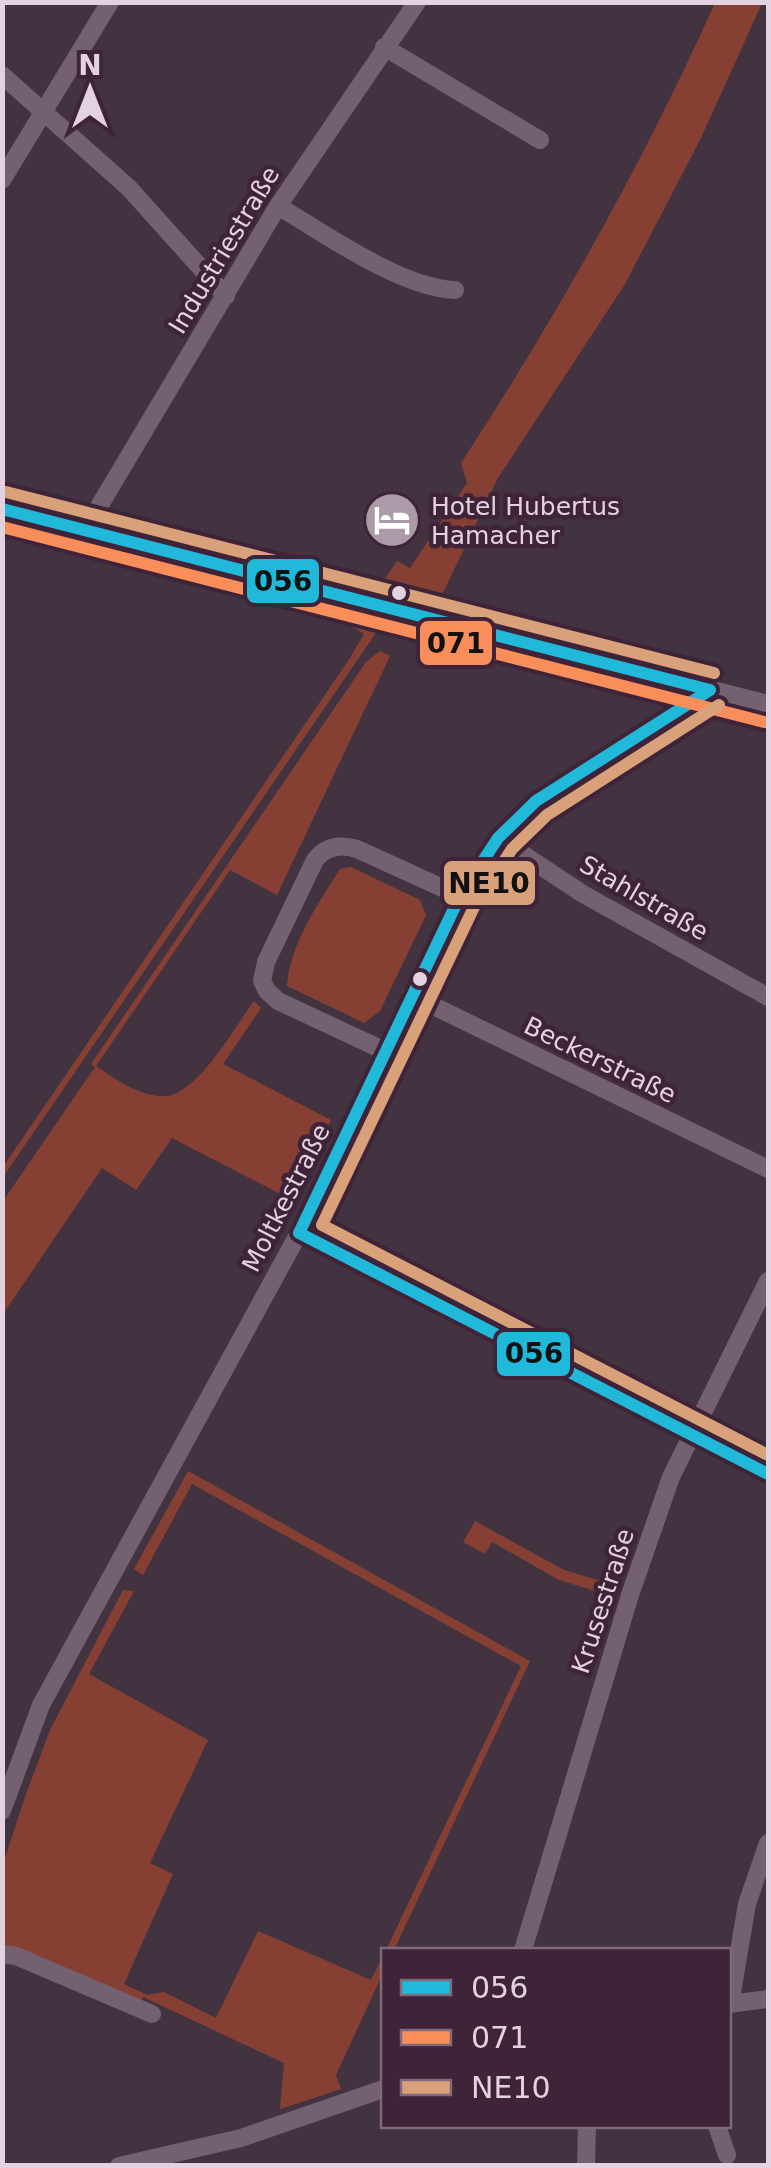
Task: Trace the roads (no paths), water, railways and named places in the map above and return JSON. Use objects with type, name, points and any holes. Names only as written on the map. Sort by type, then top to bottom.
[{"type":"street","points":[[2,180],[110,2]]},
{"type":"street","name":"Industriestraße","points":[[85,530],[278,206],[416,2]]},
{"type":"street","points":[[384,47],[540,140]]},
{"type":"street","points":[[2,75],[129,188],[226,296]]},
{"type":"street","points":[[278,206],[383,266],[436,290],[455,290]]},
{"type":"street","points":[[2,509],[768,705]]},
{"type":"street","name":"Moltkestraße","points":[[2,1811],[41,1705],[299,1233],[460,896],[498,838],[536,801],[710,690]]},
{"type":"street","name":"Stahlstraße","points":[[498,838],[583,894],[768,997]]},
{"type":"street","points":[[385,1051],[274,998],[262,980],[266,962],[315,860],[334,847],[357,849],[460,896]]},
{"type":"street","name":"Beckerstraße","points":[[411,994],[768,1168]]},
{"type":"street","points":[[299,1233],[768,1474]]},
{"type":"street","name":"Krusestraße","points":[[525,1948],[630,1595],[671,1476],[768,1281]]},
{"type":"street","points":[[731,1993],[747,1904],[768,1843]]},
{"type":"street","points":[[2,1954],[16,1956],[152,2014]]},
{"type":"street","points":[[731,2004],[768,1999]]},
{"type":"street","points":[[120,2166],[241,2138],[381,2090]]},
{"type":"street","points":[[586,2166],[587,2128]]},
{"type":"street","points":[[719,2128],[728,2156]]},
{"type":"place","name":"Hotel Hubertus Hamacher","points":[[392,520]]}]
